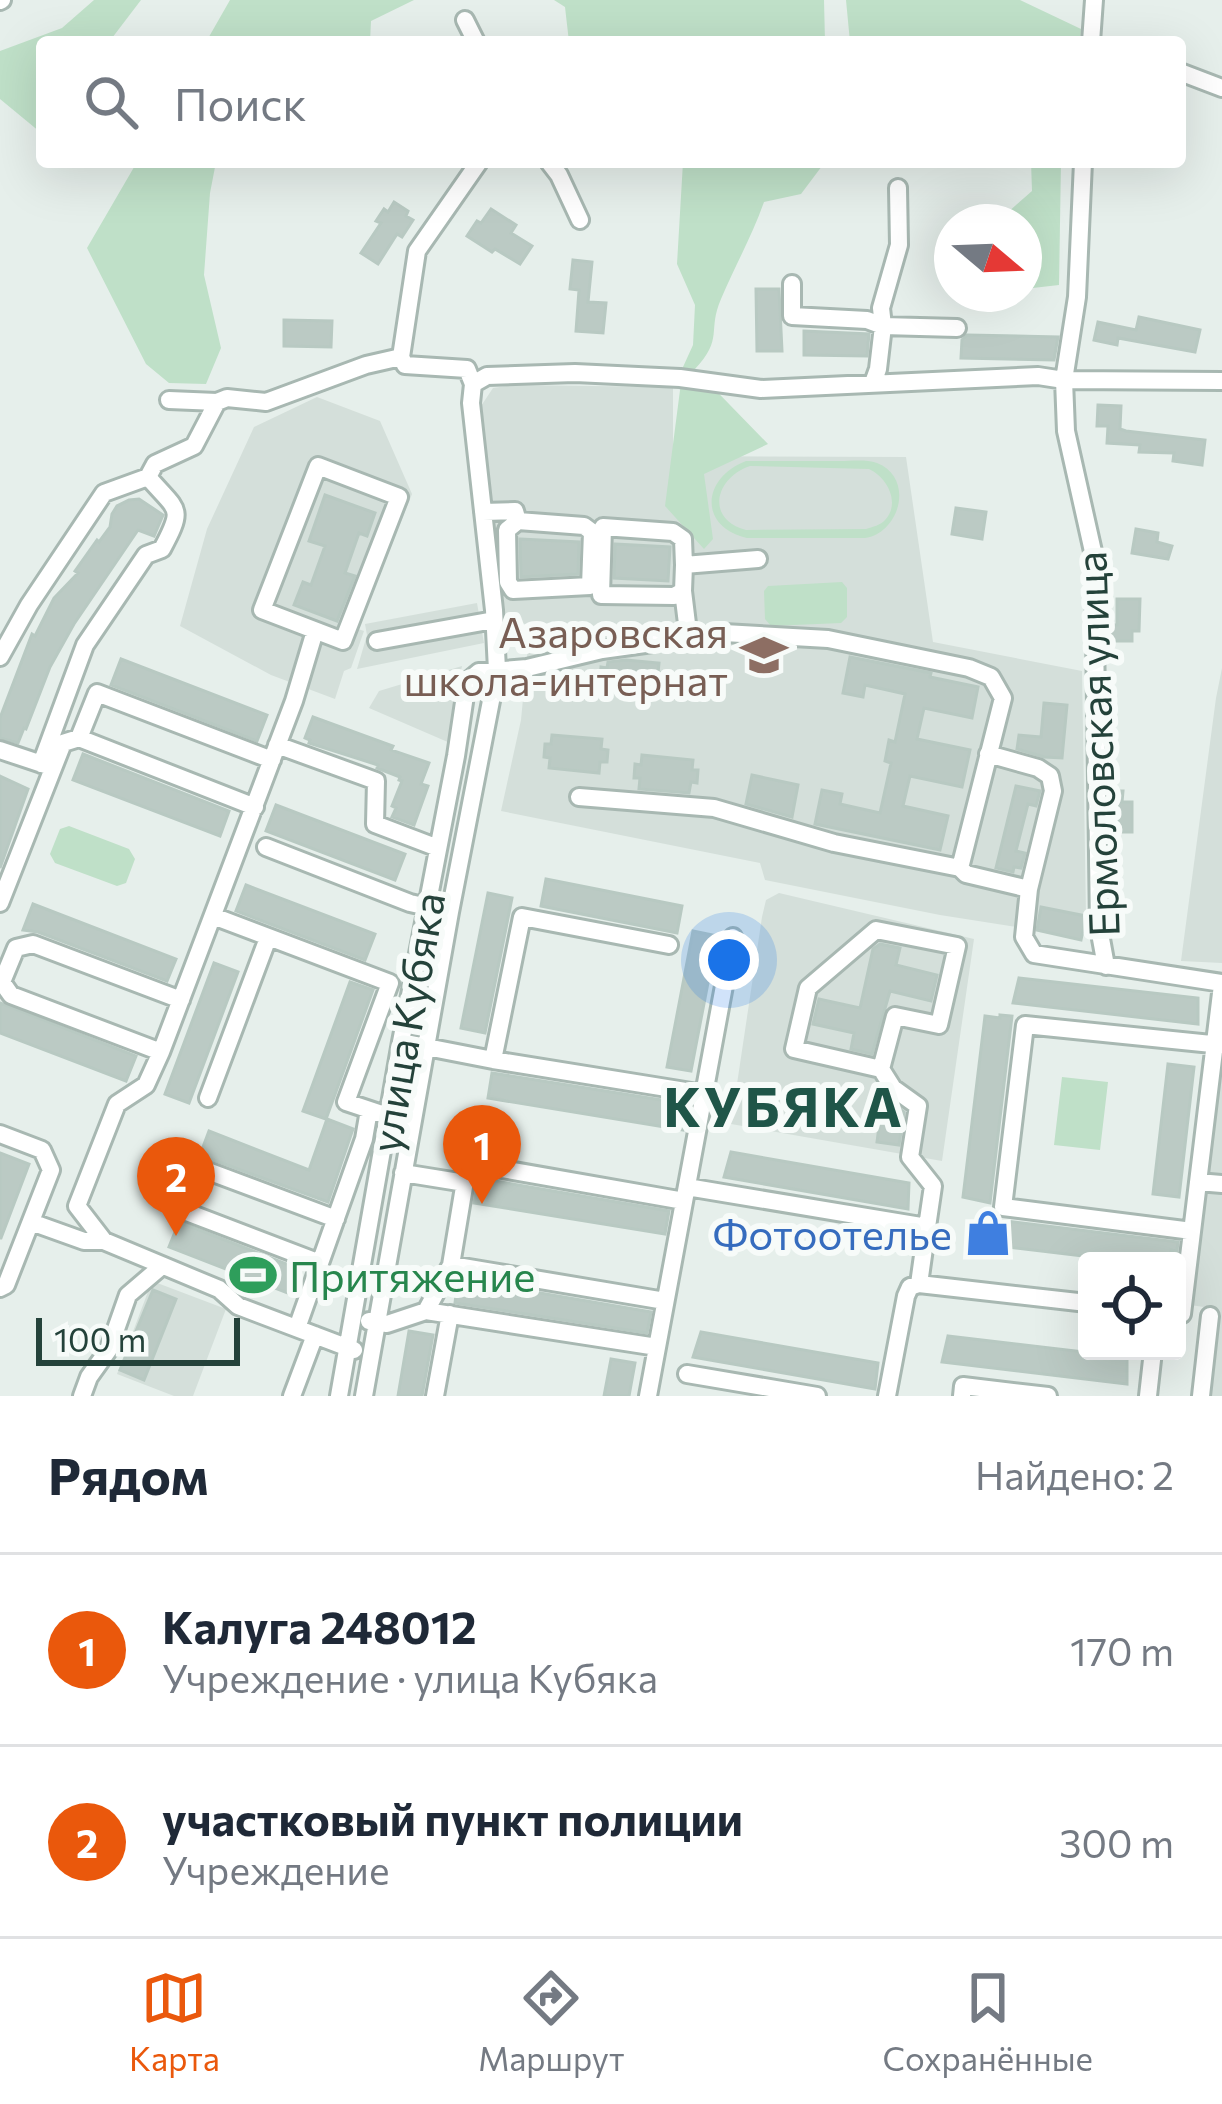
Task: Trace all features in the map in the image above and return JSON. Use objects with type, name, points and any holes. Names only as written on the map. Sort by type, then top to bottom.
[{"type":"street","points":[[1091,36],[1094,0]]},
{"type":"street","points":[[465,20],[473,36]]},
{"type":"street","points":[[1186,74],[1222,88]]},
{"type":"street","points":[[475,168],[417,251],[401,357],[405,365],[467,369],[473,384],[487,376],[575,374],[680,378],[761,389],[1038,376],[1222,381]]},
{"type":"street","points":[[553,168],[580,220]]},
{"type":"street","name":"Ермоловская улица","points":[[1084,168],[1076,297],[1064,380],[1066,431],[1094,556],[1099,928],[1106,966]]},
{"type":"street","points":[[873,383],[883,326],[881,308],[898,245],[898,188]]},
{"type":"street","points":[[793,284],[792,316],[958,328]]},
{"type":"street","points":[[169,400],[266,402],[401,357]]},
{"type":"street","name":"улица Кубяка","points":[[364,1396],[497,670],[473,384]]},
{"type":"street","points":[[0,657],[104,494],[148,477],[155,464],[194,446],[217,402]]},
{"type":"street","points":[[318,466],[399,497],[343,641],[315,631],[262,610],[318,466]]},
{"type":"street","points":[[0,749],[44,765],[85,645],[146,555],[162,549],[177,521],[175,507],[148,477]]},
{"type":"street","points":[[483,512],[515,511],[518,520]]},
{"type":"street","points":[[518,520],[584,526],[592,532],[590,586],[513,590],[508,581],[507,530],[518,520]]},
{"type":"street","points":[[682,591],[674,596],[602,595],[602,527],[673,532],[683,539],[682,591],[689,640]]},
{"type":"street","points":[[684,565],[758,559]]},
{"type":"street","points":[[376,641],[494,620]]},
{"type":"street","points":[[104,1241],[77,1206],[116,1104],[146,1084],[161,1052],[255,807],[315,631]]},
{"type":"street","points":[[497,670],[724,633],[828,639],[991,676],[1003,698],[960,868]]},
{"type":"street","name":"улица Кубяка","points":[[339,1396],[467,682],[478,672],[497,670]]},
{"type":"street","points":[[79,738],[97,693],[274,753],[376,781],[375,824],[438,848]]},
{"type":"street","points":[[0,903],[63,743],[79,738],[255,807]]},
{"type":"street","points":[[988,754],[1050,776],[1053,790],[1029,889],[1024,938],[1034,954],[1222,984],[1214,1125],[1198,1183],[1186,1272]]},
{"type":"street","points":[[579,796],[714,808],[833,843],[960,868],[966,874],[1029,889]]},
{"type":"street","points":[[266,847],[410,903],[450,912]]},
{"type":"street","points":[[213,916],[411,991]]},
{"type":"street","points":[[493,1060],[522,917],[669,945]]},
{"type":"street","points":[[881,1069],[895,1016],[939,1025],[957,946],[876,930],[808,988],[794,1049],[881,1069],[893,1088],[918,1106],[910,1157],[933,1186],[919,1284]]},
{"type":"street","points":[[648,1396],[733,937]]},
{"type":"street","points":[[208,1098],[268,938]]},
{"type":"street","points":[[161,1052],[10,995],[2,982],[16,948],[33,944],[182,1000]]},
{"type":"street","points":[[388,1116],[346,1102],[390,983]]},
{"type":"street","points":[[1192,1231],[1003,1207],[1025,1025],[1219,1045]]},
{"type":"street","points":[[401,1042],[704,1094]]},
{"type":"street","points":[[292,1396],[320,1263],[364,1138],[369,1110]]},
{"type":"street","points":[[0,1134],[42,1150],[51,1170],[6,1285],[0,1288]]},
{"type":"street","points":[[425,1311],[451,1265],[468,1163],[927,1227]]},
{"type":"street","points":[[320,1263],[184,1210],[189,1177],[197,1167],[336,1219]]},
{"type":"street","points":[[403,1173],[465,1183]]},
{"type":"street","points":[[1198,1183],[1222,1184]]},
{"type":"street","points":[[31,1222],[84,1241],[104,1241],[218,1289],[238,1306],[348,1346],[370,1361]]},
{"type":"street","points":[[451,1265],[665,1301]]},
{"type":"street","points":[[82,1396],[89,1377],[110,1349],[128,1295],[162,1266]]},
{"type":"street","points":[[887,1396],[910,1287],[919,1284],[1078,1302]]},
{"type":"street","points":[[353,1318],[387,1324],[425,1311],[657,1347]]},
{"type":"street","points":[[435,1396],[450,1314]]},
{"type":"street","points":[[1186,1314],[1216,1317],[1201,1396]]},
{"type":"street","points":[[1148,1396],[1153,1360]]},
{"type":"street","points":[[687,1374],[817,1396]]},
{"type":"street","points":[[962,1396],[963,1386],[1048,1396]]},
{"type":"shaded area","name":"Азаровская школа-интернат","points":[[673,387],[673,456],[906,457],[933,642],[1082,671],[1086,916],[1042,907],[1036,930],[940,915],[765,880],[760,863],[501,811],[521,720],[530,625],[506,620],[481,406],[493,388]]},
{"type":"shaded area","points":[[317,397],[380,421],[412,494],[358,629],[364,631],[351,668],[344,671],[335,699],[271,675],[180,626],[207,529],[254,427]]},
{"type":"shaded area","points":[[477,603],[484,643],[357,669],[367,635],[365,624]]},
{"type":"shaded area","points":[[462,666],[450,743],[369,708],[379,691]]},
{"type":"shaded area","points":[[1222,668],[1222,963],[1181,961],[1216,698]]},
{"type":"shaded area","points":[[779,893],[974,939],[942,1161],[731,1124],[762,917],[766,900]]},
{"type":"shaded area","points":[[1222,1048],[1222,1396],[1210,1396],[1218,1309],[1190,1305]]},
{"type":"shaded area","points":[[152,1281],[226,1309],[193,1396],[174,1396],[117,1374]]},
{"type":"green space","points":[[94,0],[141,0],[114,36],[40,36],[62,28]]},
{"type":"green space","points":[[230,0],[414,0],[371,21],[370,36],[209,36]]},
{"type":"green space","points":[[554,0],[824,0],[825,36],[568,36],[565,7]]},
{"type":"green space","points":[[846,0],[1020,0],[1081,29],[1080,36],[849,36]]},
{"type":"green space","points":[[36,38],[36,129],[0,99],[0,51]]},
{"type":"green space","points":[[134,168],[215,168],[204,275],[221,348],[206,384],[169,383],[146,364],[87,248]]},
{"type":"green space","points":[[683,168],[820,168],[801,194],[764,202],[721,299],[712,342],[695,369],[768,444],[704,474],[713,539],[704,549],[665,506],[683,367],[693,345],[695,305],[677,264]]},
{"type":"green space","points":[[1031,168],[1061,168],[1059,285],[1042,287],[1042,204],[1017,204],[1032,191]]},
{"type":"green space","points":[[746,461],[873,462],[896,480],[898,504],[887,526],[865,538],[747,538],[731,532],[713,513],[714,489],[732,468]],"holes":[[[750,466],[869,469],[886,484],[892,506],[883,522],[866,529],[746,530],[733,525],[720,508],[729,480]]]},
{"type":"green space","points":[[842,582],[847,588],[847,617],[841,623],[771,626],[765,619],[768,586]]},
{"type":"green space","points":[[69,826],[129,849],[135,859],[126,883],[117,886],[55,863],[50,854],[60,829]]},
{"type":"green space","points":[[1062,1077],[1108,1082],[1100,1150],[1054,1145]]},
{"type":"building","points":[[394,202],[413,220],[402,237],[397,234],[378,264],[361,253],[381,223],[376,221]]},
{"type":"building","points":[[491,209],[516,225],[511,233],[532,246],[520,264],[467,236]]},
{"type":"building","points":[[573,260],[592,262],[588,302],[606,303],[603,333],[576,331],[579,290],[570,289]]},
{"type":"building","points":[[756,289],[779,289],[782,351],[757,351]]},
{"type":"building","points":[[1139,317],[1200,330],[1195,352],[1118,338],[1117,345],[1094,340],[1098,322],[1136,330]]},
{"type":"building","points":[[284,320],[332,321],[331,347],[284,346]]},
{"type":"building","points":[[804,331],[869,334],[867,356],[804,355]]},
{"type":"building","points":[[967,335],[1058,337],[1054,360],[961,358]]},
{"type":"building","points":[[1098,405],[1121,406],[1120,429],[1126,431],[1205,440],[1202,465],[1173,461],[1174,453],[1139,452],[1140,445],[1107,443],[1108,426],[1097,426]]},
{"type":"building","points":[[325,495],[375,513],[367,536],[359,533],[345,573],[355,576],[337,621],[294,605],[303,582],[311,585],[325,546],[309,541]]},
{"type":"building","points":[[139,499],[163,515],[154,536],[138,530],[74,624],[18,743],[0,738],[0,718],[32,634],[35,636],[54,598],[110,527],[117,506]]},
{"type":"building","points":[[956,508],[986,512],[982,539],[952,534]]},
{"type":"building","points":[[1136,529],[1158,533],[1157,542],[1172,546],[1168,559],[1132,553]]},
{"type":"building","points":[[520,539],[579,542],[578,574],[521,577]]},
{"type":"building","points":[[615,544],[670,547],[668,581],[614,578]]},
{"type":"building","points":[[1117,599],[1140,599],[1139,631],[1132,631],[1132,641],[1108,641],[1108,625],[1117,625]]},
{"type":"building","points":[[850,657],[978,687],[972,718],[924,708],[917,739],[970,750],[962,787],[910,776],[903,806],[948,816],[940,850],[815,824],[822,790],[842,794],[840,804],[880,813],[891,763],[885,761],[889,740],[895,742],[905,694],[865,685],[863,697],[843,693]]},
{"type":"building","points":[[121,659],[267,715],[257,741],[111,685]]},
{"type":"building","points":[[626,660],[659,663],[663,686],[656,685],[656,696],[605,692],[601,667]]},
{"type":"building","points":[[1044,703],[1067,705],[1062,758],[1017,749],[1019,735],[1041,737]]},
{"type":"building","points":[[313,717],[429,763],[421,784],[428,786],[414,825],[392,817],[400,777],[309,743],[305,738]]},
{"type":"building","points":[[552,735],[602,739],[607,762],[600,762],[599,773],[549,768],[545,744],[551,744]]},
{"type":"building","points":[[83,754],[229,811],[220,836],[73,780]]},
{"type":"building","points":[[642,755],[693,760],[697,783],[691,782],[689,793],[639,789],[635,764],[641,765]]},
{"type":"building","points":[[752,775],[798,785],[792,817],[746,804]]},
{"type":"building","points":[[0,776],[28,789],[0,868]]},
{"type":"building","points":[[1016,786],[1040,791],[1036,806],[1028,804],[1016,851],[1025,853],[1021,868],[1014,867],[1013,872],[996,868]]},
{"type":"building","points":[[1110,791],[1123,791],[1122,802],[1132,802],[1132,832],[1110,832]]},
{"type":"building","points":[[276,805],[405,854],[395,880],[266,831]]},
{"type":"building","points":[[546,879],[682,906],[677,933],[541,906]]},
{"type":"building","points":[[246,885],[375,934],[365,960],[236,911]]},
{"type":"building","points":[[488,893],[512,898],[485,1033],[461,1028]]},
{"type":"building","points":[[33,904],[176,959],[167,981],[23,930]]},
{"type":"building","points":[[1041,907],[1086,916],[1081,940],[1037,930]]},
{"type":"building","points":[[693,931],[717,936],[691,1071],[667,1067]]},
{"type":"building","points":[[880,944],[900,948],[896,965],[937,975],[931,1001],[890,991],[872,1054],[851,1049],[854,1033],[813,1024],[819,999],[860,1008],[873,949]]},
{"type":"building","points":[[214,963],[238,972],[189,1103],[165,1094]]},
{"type":"building","points":[[1019,978],[1198,998],[1198,1024],[1013,1003]]},
{"type":"building","points":[[350,982],[373,990],[326,1119],[303,1111]]},
{"type":"building","points":[[0,1003],[136,1056],[126,1081],[0,1033]]},
{"type":"building","points":[[985,1016],[1012,1016],[990,1203],[963,1197]]},
{"type":"building","points":[[1168,1064],[1194,1067],[1179,1197],[1153,1194]]},
{"type":"building","points":[[492,1073],[687,1104],[683,1130],[488,1098]]},
{"type":"building","points":[[882,1104],[904,1112],[899,1145],[877,1142]]},
{"type":"building","points":[[327,1119],[353,1129],[328,1202],[200,1155],[209,1131],[309,1170]]},
{"type":"building","points":[[731,1152],[909,1183],[908,1209],[724,1177]]},
{"type":"building","points":[[0,1153],[29,1164],[1,1238],[0,1238]]},
{"type":"building","points":[[478,1178],[669,1211],[665,1234],[474,1203]]},
{"type":"building","points":[[990,1219],[1178,1242],[1177,1251],[1171,1252],[1078,1255],[990,1245]]},
{"type":"building","points":[[179,1222],[302,1270],[293,1295],[169,1247]]},
{"type":"building","points":[[458,1279],[651,1312],[647,1333],[455,1303]]},
{"type":"building","points":[[153,1290],[176,1299],[144,1380],[120,1370]]},
{"type":"building","points":[[409,1331],[433,1335],[422,1396],[398,1396]]},
{"type":"building","points":[[701,1332],[878,1363],[875,1389],[693,1357]]},
{"type":"building","points":[[948,1336],[1078,1351],[1078,1360],[1127,1360],[1127,1384],[942,1362]]},
{"type":"building","points":[[611,1359],[635,1363],[629,1396],[604,1396]]},
{"type":"place","name":"Азаровская школа-интернат","points":[[764,655]]},
{"type":"place","name":"Калуга 248012","points":[[482,1204]]},
{"type":"place","name":"Фотоотелье","points":[[988,1233]]},
{"type":"place","name":"участковый пункт полиции","points":[[176,1236]]},
{"type":"place","name":"Притяжение","points":[[253,1275]]},
{"type":"district","name":"КУБЯКА","points":[[784,1105]]}]
